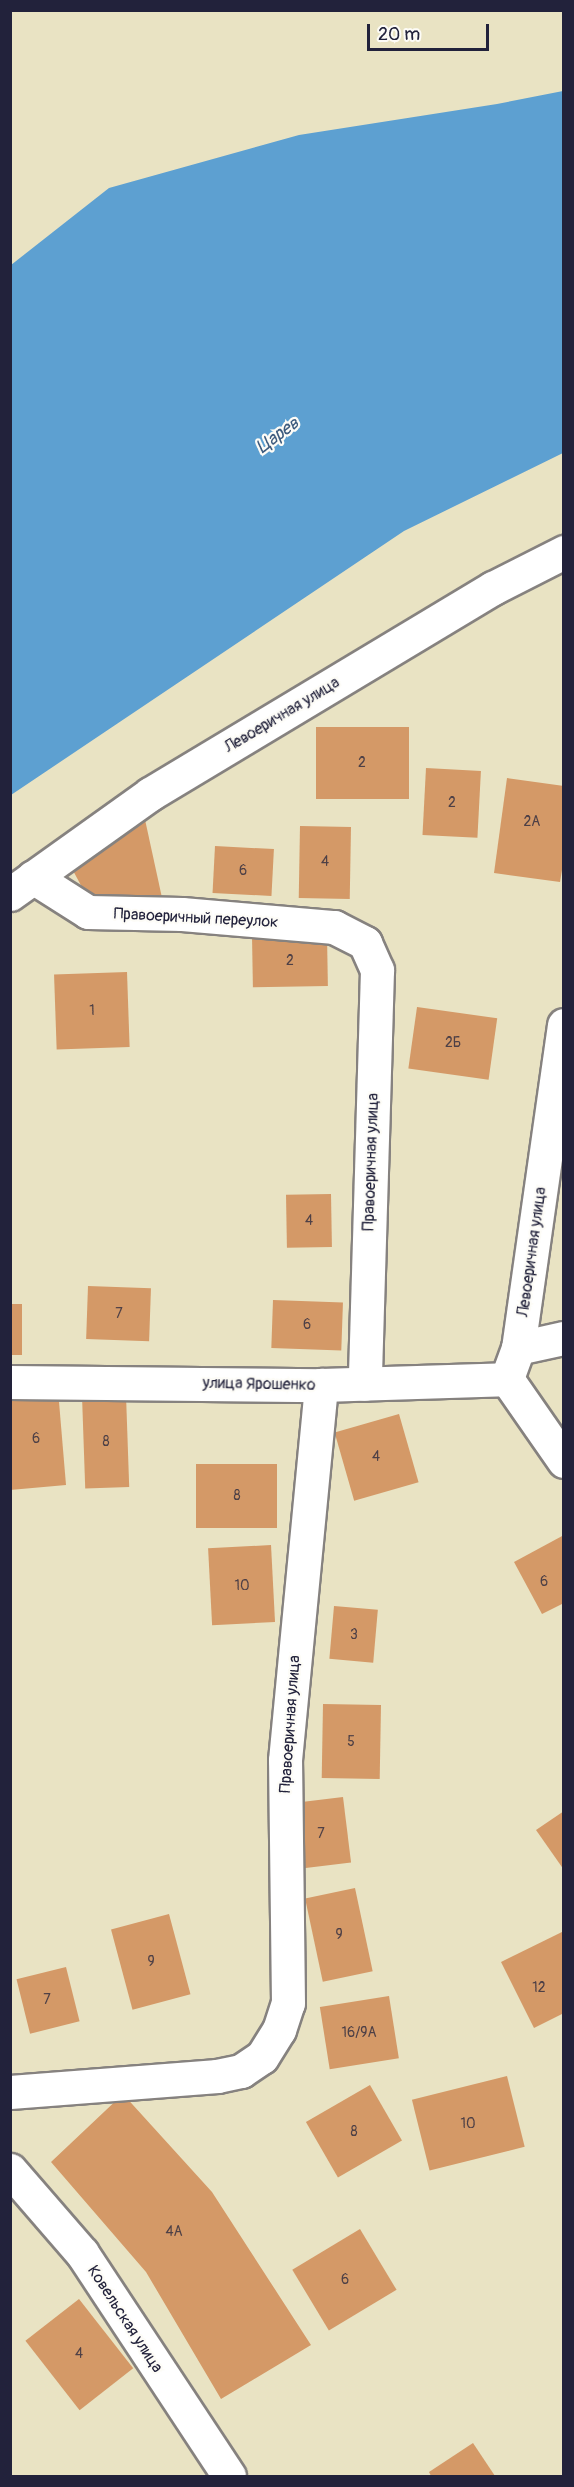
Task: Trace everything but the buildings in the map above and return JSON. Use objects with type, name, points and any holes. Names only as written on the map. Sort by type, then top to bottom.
[{"type":"street","name":"Левоеричная улица","points":[[22,886],[150,794],[493,588],[564,552]]},
{"type":"street","name":"Правоеричный переулок","points":[[22,886],[88,912],[182,914],[334,927],[365,943]]},
{"type":"street","name":"Правоеричная улица","points":[[365,943],[377,970],[365,1384]]},
{"type":"street","name":"Левоеричная улица","points":[[507,1379],[518,1348],[564,1025]]},
{"type":"street","points":[[518,1348],[564,1338]]},
{"type":"street","name":"улица Ярошенко","points":[[10,1382],[321,1385],[507,1379]]},
{"type":"street","points":[[507,1379],[564,1461]]},
{"type":"street","name":"Правоеричная улица","points":[[10,2092],[218,2076],[241,2071],[262,2057],[279,2030],[288,2002],[285,1760],[321,1385]]},
{"type":"street","name":"Ковельская улица","points":[[10,2170],[82,2253],[229,2476]]},
{"type":"water","name":"Царев","points":[[563,91],[563,453],[404,531],[11,795],[11,265],[109,188],[299,135],[497,104]]}]
